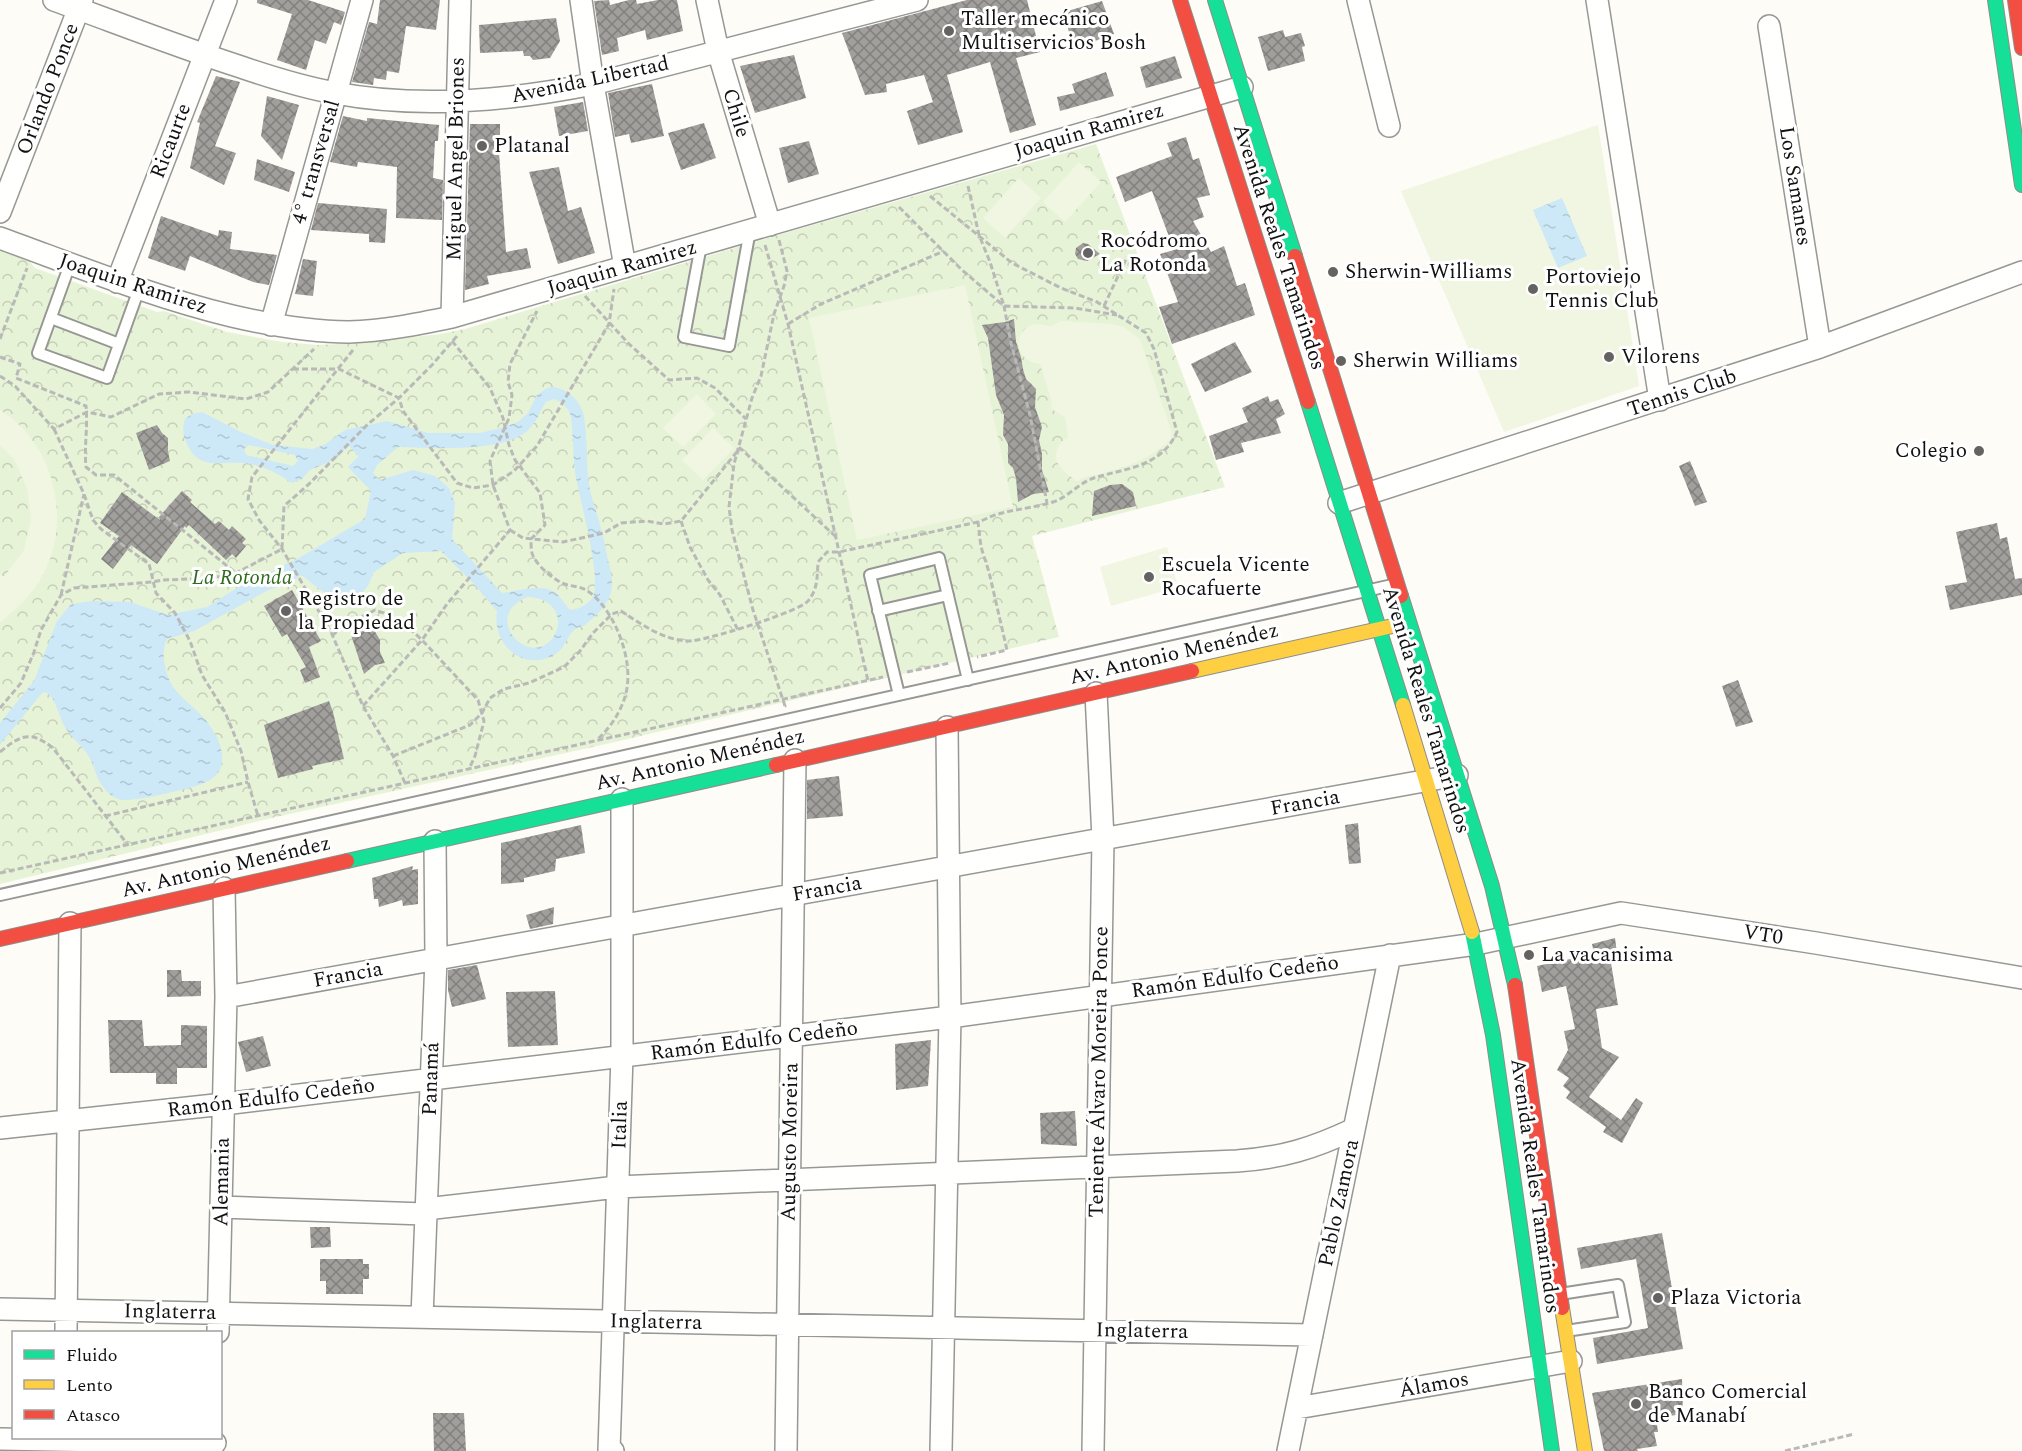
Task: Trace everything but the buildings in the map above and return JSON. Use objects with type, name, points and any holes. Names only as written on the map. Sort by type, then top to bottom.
[{"type":"main road","name":"Avenida Reales Tamarindos","points":[[1180,0],[1380,629],[1476,944],[1493,1035],[1552,1451]]},
{"type":"main road","name":"Avenida Reales Tamarindos","points":[[1215,0],[1492,886],[1505,937],[1522,1027],[1585,1451]]},
{"type":"main road","points":[[1995,0],[2022,185]]},
{"type":"main road","points":[[2015,0],[2022,48]]},
{"type":"main road","name":"Av. Antonio Menéndez","points":[[0,939],[1409,623]]},
{"type":"street","name":"Avenida Libertad","points":[[54,0],[80,4],[204,55],[299,85],[377,99],[458,102],[496,100],[593,84],[918,0]]},
{"type":"street","name":"Ricaurte","points":[[117,282],[226,0]]},
{"type":"street","name":"4° transversal","points":[[271,325],[362,0]]},
{"type":"street","name":"Miguel Angel Briones","points":[[456,325],[460,0]]},
{"type":"street","points":[[581,0],[620,275]]},
{"type":"street","name":"Chile","points":[[707,0],[765,232]]},
{"type":"street","points":[[1358,0],[1389,126]]},
{"type":"street","points":[[1597,0],[1660,400]]},
{"type":"street","name":"Orlando Ponce","points":[[0,212],[80,4]]},
{"type":"street","name":"Los Samanes","points":[[1770,26],[1820,347]]},
{"type":"street","name":"Joaquin Ramirez","points":[[0,238],[117,282],[199,307],[271,325],[306,330],[349,332],[456,325],[620,275],[700,245],[765,232],[1242,87]]},
{"type":"street","name":"Tennis Club","points":[[1339,503],[1820,347],[2022,272]]},
{"type":"street","name":"Teniente Álvaro Moreira Ponce","points":[[1093,1451],[1102,839],[1096,693]]},
{"type":"street","points":[[941,1451],[950,1017],[947,727]]},
{"type":"street","name":"Augusto Moreira","points":[[786,1451],[795,760]]},
{"type":"street","name":"Francia","points":[[226,997],[1456,775]]},
{"type":"street","name":"Italia","points":[[611,1451],[612,1321],[622,1056],[622,799]]},
{"type":"street","name":"Panamá","points":[[422,1317],[436,959],[435,842]]},
{"type":"street","name":"Alemania","points":[[218,1323],[226,997],[224,888]]},
{"type":"street","name":"VT0","points":[[1505,937],[1621,914],[1828,945],[2022,978]]},
{"type":"street","points":[[66,1331],[70,923]]},
{"type":"street","name":"Ramón Edulfo Cedeño","points":[[0,1128],[224,1104],[950,1017],[1476,944],[1505,937]]},
{"type":"street","name":"Pablo Zamora","points":[[1288,1451],[1390,955]]},
{"type":"street","points":[[221,1207],[426,1211],[617,1187],[1237,1161],[1276,1157],[1307,1149],[1354,1129]]},
{"type":"street","name":"Inglaterra","points":[[0,1309],[66,1311],[218,1323],[422,1317],[1312,1335]]},
{"type":"street","name":"Álamos","points":[[1297,1408],[1571,1361]]},
{"type":"street","points":[[0,1439],[62,1443],[215,1444]]},
{"type":"lane","points":[[700,245],[684,338],[729,346],[765,232]]},
{"type":"lane","points":[[70,264],[38,352],[107,378],[139,289]]},
{"type":"lane","points":[[51,318],[119,344]]},
{"type":"lane","points":[[899,695],[870,575],[939,558],[968,680]]},
{"type":"lane","name":"Av. Antonio Menéndez","points":[[0,895],[1397,584]]},
{"type":"lane","points":[[878,611],[948,595]]},
{"type":"lane","points":[[1560,1294],[1618,1285],[1625,1322],[1566,1331]]},
{"type":"path","points":[[967,182],[979,235],[1004,306],[1030,415],[1047,503]]},
{"type":"path","points":[[393,756],[470,725],[482,713],[490,698],[504,689],[529,683],[564,668],[609,614],[621,611],[655,632],[689,641],[738,630],[804,606],[818,585],[818,562],[827,552],[839,552],[978,522],[995,515],[1056,501],[1079,484],[1096,477],[1134,469],[1158,456],[1173,442],[1177,432],[1154,349],[1146,333],[1104,306],[1061,288],[1012,263],[926,193]]},
{"type":"path","points":[[894,202],[962,270],[1004,306],[1075,308],[1120,316]]},
{"type":"path","points":[[765,232],[788,324],[868,681]]},
{"type":"path","points":[[765,232],[787,271],[734,464],[729,507],[739,559],[785,706],[773,708]]},
{"type":"path","points":[[788,324],[821,304],[944,251]]},
{"type":"path","points":[[1104,306],[1127,256]]},
{"type":"path","points":[[0,339],[29,261]]},
{"type":"path","points":[[293,369],[339,369],[399,398],[403,411],[457,483],[473,488],[493,485],[519,466],[537,446],[573,387],[609,324],[620,275]]},
{"type":"path","points":[[582,294],[609,324],[669,380],[697,378],[715,388],[746,419]]},
{"type":"path","points":[[539,307],[510,364],[508,382],[512,395],[509,418],[490,461],[493,485],[510,530],[523,538],[563,543],[604,533],[621,524],[646,521],[664,524],[681,521],[740,448]]},
{"type":"path","points":[[282,549],[284,506],[432,365],[452,341],[456,325]]},
{"type":"path","points":[[446,338],[452,341],[490,388],[506,425],[509,445],[515,460],[540,493],[545,525],[531,539],[534,558],[560,582],[585,588],[596,597],[609,614],[622,643],[628,673],[625,698],[606,732],[597,741]]},
{"type":"path","points":[[358,343],[252,477],[248,499],[259,520],[282,549],[309,592],[332,636],[363,706],[393,756],[405,783]]},
{"type":"path","points":[[54,429],[87,412],[111,417],[159,394],[189,392],[246,399],[268,392],[318,345]]},
{"type":"path","points":[[0,357],[20,364],[16,378],[86,406],[84,455],[86,467],[96,475],[114,475],[236,573]]},
{"type":"path","points":[[0,376],[15,386],[54,429],[84,494],[93,520],[101,529],[148,564],[156,593],[175,613],[190,641],[202,675],[225,712],[241,751],[258,816]]},
{"type":"path","points":[[740,448],[836,537]]},
{"type":"path","points":[[0,708],[21,683],[41,630],[62,595],[84,494]]},
{"type":"path","points":[[681,521],[690,547],[708,580],[720,595],[738,630]]},
{"type":"path","points":[[0,873],[1007,650],[981,547],[978,522]]},
{"type":"path","points":[[363,706],[422,640],[447,604],[510,530]]},
{"type":"path","points":[[62,595],[74,588],[212,578],[236,573],[282,549]]},
{"type":"path","points":[[332,636],[342,627],[375,610],[406,625],[422,640],[478,700],[484,721],[470,769]]},
{"type":"path","points":[[0,752],[15,739],[40,738],[52,748],[128,845]]},
{"type":"path","points":[[105,816],[248,782]]},
{"type":"path","points":[[1785,1451],[1854,1434]]},
{"type":"green space","name":"Portoviejo Tennis Club","points":[[1598,125],[1639,386],[1504,432],[1401,191]]},
{"type":"green space","name":"La Rotonda","points":[[1096,144],[1225,487],[1032,536],[1059,637],[615,742],[276,817],[0,884],[0,250],[29,261],[35,268],[157,312],[164,311],[227,332],[282,342],[318,345],[359,343],[465,329],[778,235]]},
{"type":"green space","points":[[1079,162],[1101,182],[1065,222],[1043,202]]},
{"type":"green space","points":[[1019,178],[1041,198],[1005,238],[983,218]]},
{"type":"green space","points":[[965,285],[1013,507],[857,540],[809,318]]},
{"type":"green space","points":[[1061,321],[1111,324],[1124,327],[1140,339],[1172,433],[1171,439],[1151,455],[1118,469],[1082,478],[1077,482],[1061,468],[1056,459],[1058,448],[1068,438],[1065,417],[1052,409],[1040,364],[1029,361],[1019,347],[1023,331],[1030,326],[1039,324],[1050,327]]},
{"type":"green space","points":[[697,394],[716,414],[683,447],[663,428]]},
{"type":"green space","points":[[0,410],[20,426],[36,445],[47,467],[54,491],[57,516],[55,540],[48,564],[32,591],[0,623],[0,574],[4,577],[24,550],[31,519],[27,488],[14,459],[0,445]]},
{"type":"green space","points":[[713,428],[734,448],[703,480],[682,460]]},
{"type":"green space","points":[[1167,547],[1178,587],[1111,606],[1100,567]]},
{"type":"water","points":[[1562,198],[1587,256],[1558,268],[1533,210]]},
{"type":"water","points":[[547,388],[559,388],[568,393],[583,412],[589,485],[612,583],[609,597],[601,610],[585,625],[574,630],[555,654],[539,660],[528,660],[510,650],[503,643],[499,633],[497,611],[441,551],[403,553],[374,572],[368,586],[359,596],[328,593],[316,587],[302,575],[287,584],[268,590],[194,631],[167,639],[164,656],[170,682],[208,723],[221,750],[221,767],[210,780],[192,787],[149,797],[123,800],[115,797],[101,784],[88,755],[67,731],[55,703],[45,692],[0,745],[0,723],[34,681],[57,621],[71,604],[92,601],[130,602],[168,615],[207,607],[237,588],[299,558],[365,519],[371,491],[348,467],[359,456],[349,446],[334,460],[310,470],[302,479],[292,483],[256,465],[200,460],[193,454],[185,439],[185,419],[192,414],[202,412],[273,445],[312,449],[324,445],[345,430],[387,421],[428,433],[479,433],[498,429],[518,422],[528,413],[537,395]],"holes":[[[554,399],[560,402],[571,416],[575,472],[595,572],[593,596],[583,606],[570,610],[558,595],[546,589],[532,588],[502,593],[452,539],[455,503],[449,488],[435,476],[413,470],[380,480],[373,473],[377,465],[398,447],[464,448],[514,439],[526,432],[546,402]],[[249,445],[295,455],[298,461],[293,466],[246,455],[244,449]],[[527,597],[534,597],[547,602],[552,607],[556,612],[558,625],[547,644],[536,648],[525,645],[515,638],[509,629],[508,617],[513,606]]]},
{"type":"traffic: fast","points":[[1215,0],[1295,256]]},
{"type":"traffic: fast","points":[[1995,0],[2022,185]]},
{"type":"traffic: fast","points":[[1308,402],[1403,705]]},
{"type":"traffic: fast","points":[[1401,596],[1492,886],[1515,985]]},
{"type":"traffic: fast","points":[[347,861],[776,765]]},
{"type":"traffic: fast","points":[[1472,932],[1493,1035],[1552,1451]]},
{"type":"traffic: slow","points":[[1192,671],[1397,625]]},
{"type":"traffic: slow","points":[[1403,705],[1472,932]]},
{"type":"traffic: slow","points":[[1562,1308],[1585,1451]]},
{"type":"traffic: jam","points":[[1180,0],[1308,402]]},
{"type":"traffic: jam","points":[[2015,0],[2022,48]]},
{"type":"traffic: jam","points":[[1295,256],[1401,596]]},
{"type":"traffic: jam","points":[[776,765],[1192,671]]},
{"type":"traffic: jam","points":[[0,939],[347,861]]},
{"type":"traffic: jam","points":[[1515,985],[1562,1308]]},
{"type":"place","name":"Taller mecánico Multiservicios Bosh","points":[[949,31]]},
{"type":"place","name":"Platanal","points":[[482,146]]},
{"type":"place","name":"Rocódromo La Rotonda","points":[[1088,253]]},
{"type":"place","name":"Sherwin-Williams","points":[[1333,272]]},
{"type":"place","name":"Portoviejo Tennis Club","points":[[1533,289]]},
{"type":"place","name":"Vilorens","points":[[1609,357]]},
{"type":"place","name":"Sherwin Williams","points":[[1341,361]]},
{"type":"place","name":"Colegio","points":[[1979,451]]},
{"type":"place","name":"Escuela Vicente Rocafuerte","points":[[1149,577]]},
{"type":"place","name":"Registro de la Propiedad","points":[[286,611]]},
{"type":"place","name":"La vacanisima","points":[[1529,955]]},
{"type":"place","name":"Plaza Victoria","points":[[1658,1298]]},
{"type":"place","name":"Banco Comercial de Manabí","points":[[1636,1404]]}]
